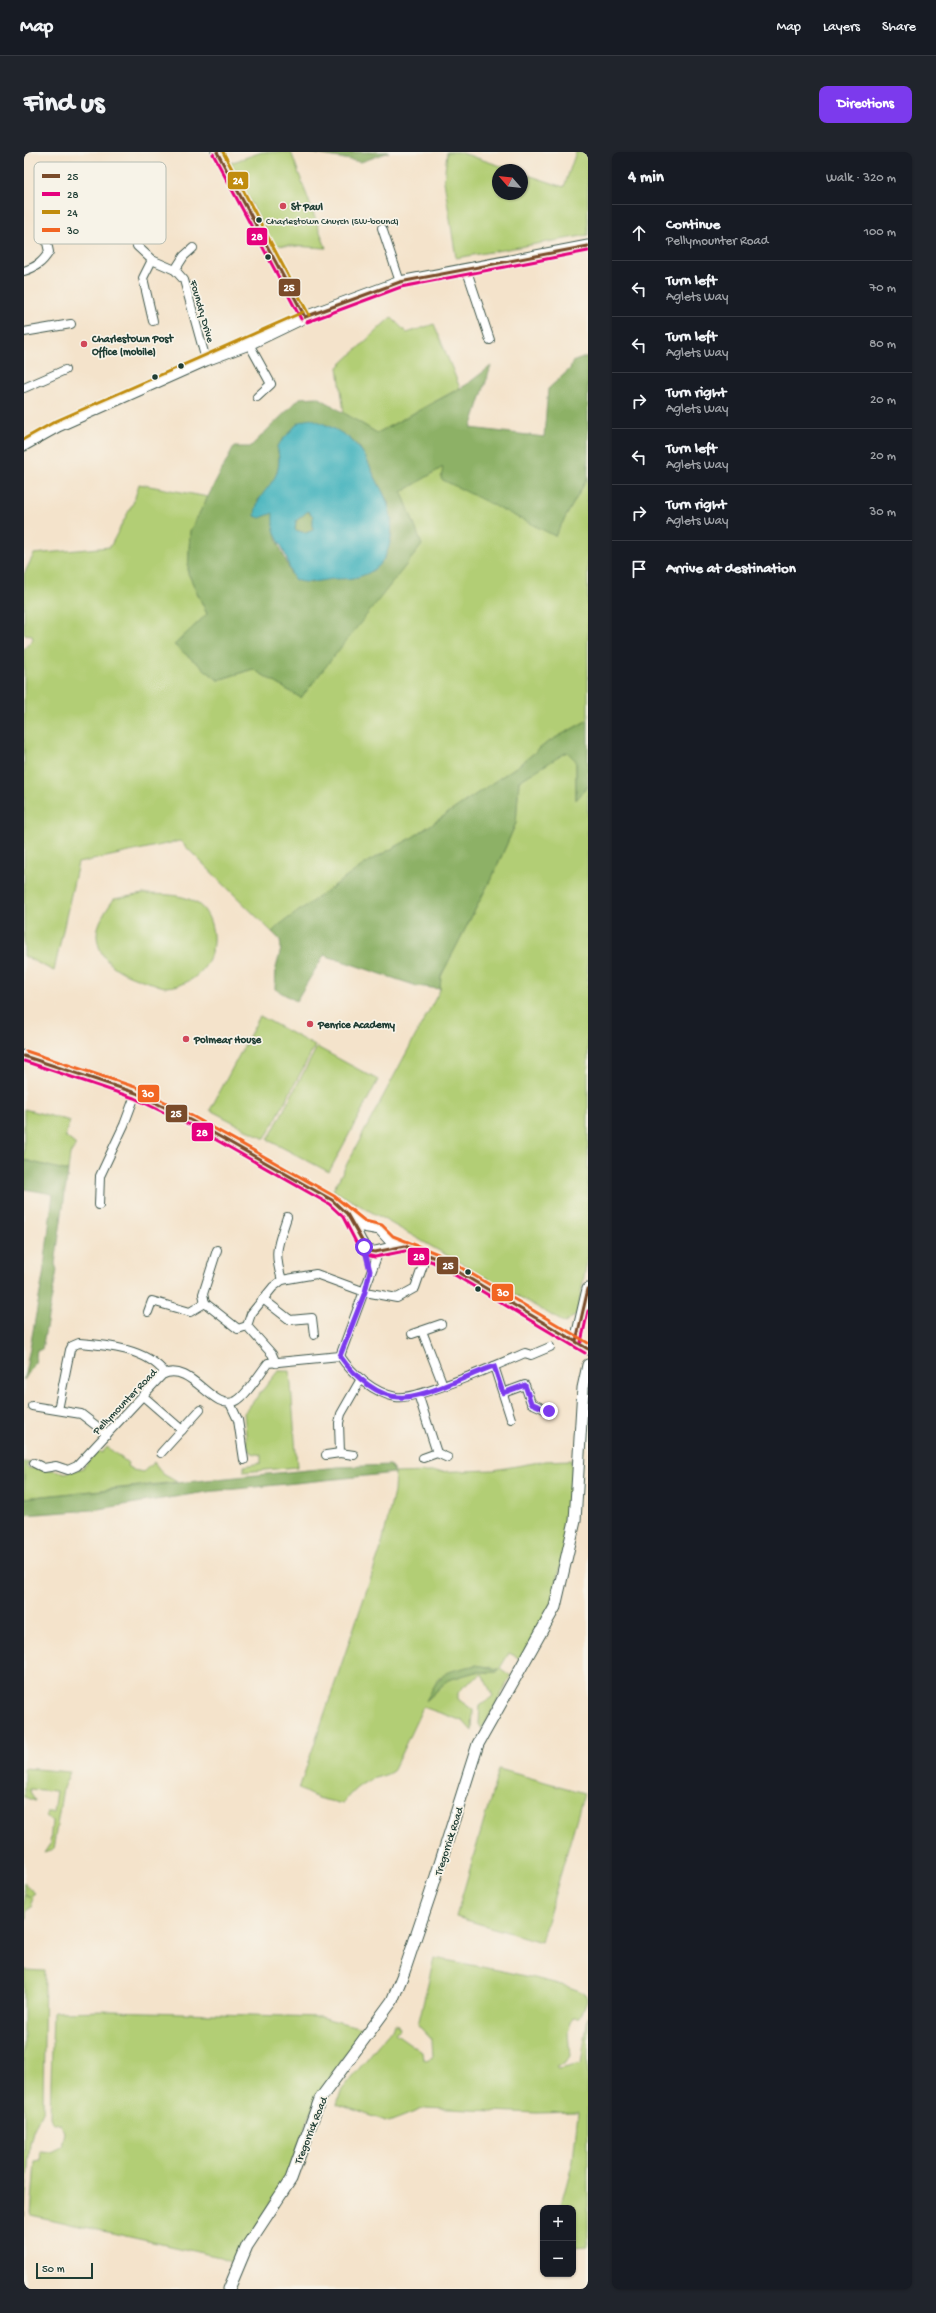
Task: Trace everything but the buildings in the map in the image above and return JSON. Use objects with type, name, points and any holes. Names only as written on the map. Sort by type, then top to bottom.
[{"type":"street","points":[[218,152],[305,317]]},
{"type":"street","points":[[382,228],[400,282]]},
{"type":"street","points":[[24,271],[35,268],[43,262],[49,252],[47,244]]},
{"type":"street","points":[[136,244],[152,260],[175,270],[184,256],[194,248]]},
{"type":"street","points":[[24,445],[58,426],[206,360],[249,344],[305,317],[400,282],[466,268],[588,246]]},
{"type":"street","points":[[152,260],[143,278],[153,321]]},
{"type":"street","points":[[466,268],[490,340]]},
{"type":"street","name":"Foundry Drive","points":[[175,270],[184,280],[206,360]]},
{"type":"street","points":[[24,332],[71,324]]},
{"type":"street","points":[[249,344],[271,384],[258,397]]},
{"type":"street","points":[[24,388],[64,370]]},
{"type":"street","points":[[24,1056],[136,1093],[192,1121],[332,1200],[363,1226],[380,1229],[390,1240],[435,1258],[588,1349]]},
{"type":"street","points":[[99,1205],[100,1176],[124,1125],[136,1093]]},
{"type":"street","points":[[347,1214],[364,1246],[372,1252],[404,1246]]},
{"type":"street","points":[[282,1280],[276,1261],[276,1251],[287,1217]]},
{"type":"street","points":[[370,1271],[364,1246],[364,1232],[373,1227]]},
{"type":"street","points":[[340,1356],[365,1292],[370,1271],[380,1250],[386,1242],[384,1233]]},
{"type":"street","points":[[217,1250],[204,1294],[205,1302],[238,1329],[247,1326],[252,1314],[263,1299],[282,1280],[316,1274],[365,1292],[397,1298],[415,1288],[423,1265]]},
{"type":"street","points":[[576,1341],[588,1289]]},
{"type":"street","points":[[263,1299],[290,1320],[312,1318],[314,1335]]},
{"type":"street","points":[[148,1312],[152,1301],[190,1312],[205,1302]]},
{"type":"street","points":[[412,1334],[441,1324]]},
{"type":"street","points":[[247,1326],[272,1354],[276,1363]]},
{"type":"street","points":[[422,1331],[443,1385]]},
{"type":"street","points":[[58,1410],[70,1350],[72,1346],[79,1343],[143,1354],[153,1360],[165,1374]]},
{"type":"street","points":[[340,1356],[348,1367],[361,1379],[395,1397],[405,1397],[443,1385],[525,1353],[531,1355],[550,1347]]},
{"type":"street","points":[[244,1460],[238,1420],[230,1403],[239,1399],[268,1363],[340,1356]]},
{"type":"street","name":"Tregorrick Road","points":[[229,2289],[247,2246],[291,2179],[320,2099],[392,2001],[404,1972],[431,1892],[478,1744],[555,1607],[575,1521],[582,1388],[588,1365]]},
{"type":"street","points":[[494,1366],[511,1419]]},
{"type":"street","name":"Pellymounter Road","points":[[34,1463],[44,1468],[53,1466],[68,1470],[73,1468],[165,1374],[172,1372],[187,1376],[217,1399],[224,1403],[230,1403]]},
{"type":"street","points":[[340,1453],[339,1423],[341,1414],[361,1379]]},
{"type":"street","points":[[503,1393],[525,1385],[531,1403],[549,1411]]},
{"type":"street","points":[[418,1394],[437,1453]]},
{"type":"street","points":[[143,1396],[182,1430]]},
{"type":"street","points":[[32,1406],[81,1414],[107,1434]]},
{"type":"street","points":[[161,1453],[200,1410]]},
{"type":"street","points":[[326,1455],[340,1453],[354,1456]]},
{"type":"street","points":[[422,1458],[437,1453],[448,1458]]},
{"type":"green space","points":[[262,152],[291,152],[326,248],[274,245],[230,163]]},
{"type":"green space","points":[[307,152],[389,152],[361,162]]},
{"type":"green space","points":[[447,152],[459,152],[495,164],[492,164],[492,200],[528,200],[528,175],[564,187],[576,152],[588,152],[588,235],[456,258],[444,181]]},
{"type":"green space","points":[[391,317],[407,333],[434,324],[460,388],[377,433],[344,413],[338,367]]},
{"type":"green space","points":[[588,356],[588,477],[555,536],[441,479],[443,467],[402,492],[422,545],[301,698],[253,669],[218,680],[174,645],[207,614],[188,573],[190,531],[234,447],[250,447],[300,398],[318,397],[377,433],[466,385],[491,366],[471,428],[544,437],[548,389],[570,369],[572,362]],"holes":[[[298,423],[327,425],[348,437],[360,448],[388,502],[392,535],[385,558],[311,583],[291,575],[276,537],[274,529],[274,512],[257,501],[268,489],[276,476],[279,462],[277,446]]]},
{"type":"green space","points":[[444,466],[555,536],[588,477],[588,720],[548,742],[519,765],[410,839],[369,861],[272,932],[180,841],[78,863],[54,971],[24,956],[24,649],[33,639],[32,635],[24,634],[24,574],[34,554],[110,547],[134,501],[139,484],[208,497],[190,531],[188,573],[207,614],[175,645],[218,680],[253,669],[301,698],[402,492]]},
{"type":"green space","points":[[307,511],[313,516],[313,530],[306,533],[295,530],[296,521]]},
{"type":"green space","points":[[588,720],[588,786],[576,800],[576,761],[567,752],[519,781],[516,823],[495,871],[441,976],[440,989],[417,986],[324,955],[296,1001],[275,989],[276,968],[281,949],[280,940],[272,932],[279,925],[369,861],[410,839],[519,765],[548,742]]},
{"type":"green space","points":[[567,751],[576,761],[576,799],[588,786],[588,1256],[577,1314],[565,1323],[333,1190],[440,990],[441,976],[495,871],[516,823],[519,781]]},
{"type":"green space","points":[[143,894],[174,895],[184,897],[200,906],[207,914],[211,924],[213,947],[205,967],[198,975],[189,981],[178,985],[166,987],[162,986],[123,972],[108,962],[103,955],[99,947],[97,932],[102,917],[108,907],[114,899]]},
{"type":"green space","points":[[260,1016],[315,1046],[265,1139],[210,1110]]},
{"type":"green space","points":[[317,1047],[378,1080],[329,1172],[268,1140]]},
{"type":"green space","points":[[24,1109],[70,1121],[65,1136],[76,1145],[70,1154],[68,1171],[24,1160]]},
{"type":"green space","points":[[24,1160],[68,1171],[55,1264],[57,1270],[42,1349],[37,1351],[35,1363],[24,1380],[43,1276],[53,1194],[24,1189]]},
{"type":"green space","points":[[278,1371],[290,1371],[297,1467],[244,1472],[244,1466],[261,1463],[261,1455],[252,1453],[247,1446],[244,1413]]},
{"type":"green space","points":[[107,1447],[128,1463],[127,1466],[133,1470],[143,1472],[154,1462],[163,1474],[177,1482],[24,1498],[24,1462],[31,1463],[27,1465],[28,1468],[54,1470],[65,1473],[83,1468],[98,1450],[102,1453]]},
{"type":"green space","points":[[571,1460],[574,1476],[573,1501],[566,1547],[550,1606],[521,1659],[509,1653],[500,1668],[511,1676],[482,1729],[479,1724],[480,1706],[493,1696],[482,1674],[464,1686],[458,1693],[458,1699],[473,1710],[472,1731],[463,1721],[423,1707],[393,1771],[370,1780],[356,1788],[343,1804],[317,1798],[299,1789],[381,1548],[394,1492],[395,1473],[494,1470],[545,1461]],"holes":[[[491,1666],[496,1672],[475,1672],[448,1680],[427,1700],[439,1677]]]},
{"type":"green space","points":[[390,1465],[395,1473],[206,1492],[92,1510],[24,1515],[24,1498],[338,1467]]},
{"type":"green space","points":[[476,1665],[499,1669],[497,1672],[475,1672],[448,1680],[426,1701],[436,1683],[445,1674]]},
{"type":"green space","points":[[24,1768],[70,1772],[63,1788],[53,1850],[44,1853],[50,1844],[52,1821],[46,1817],[47,1812],[53,1812],[56,1791],[29,1789],[35,1801],[24,1797]]},
{"type":"green space","points":[[499,1769],[584,1793],[541,1942],[456,1917]]},
{"type":"green space","points":[[24,1883],[35,1893],[31,1896],[33,1898],[31,1904],[33,1906],[26,1911],[26,1919],[24,1919],[24,1895],[30,1898],[24,1892]]},
{"type":"green space","points":[[434,1958],[562,1985],[578,1990],[586,1995],[587,2000],[580,2018],[573,2018],[568,2032],[570,2056],[564,2064],[557,2066],[559,2069],[581,2064],[588,2017],[588,2247],[576,2248],[576,2205],[561,2205],[573,2161],[578,2112],[537,2113],[425,2108],[389,2122],[337,2104],[341,2091],[391,2031],[394,2024],[398,2025],[399,2029],[395,2033],[422,2052],[423,2059],[426,2060],[433,2057],[432,2040],[418,2025]]},
{"type":"green space","points":[[24,1970],[45,1971],[43,2109],[33,2131],[30,2143],[24,2217]]},
{"type":"green space","points":[[112,2011],[320,2017],[366,2029],[340,2062],[313,2107],[287,2175],[237,2264],[220,2257],[31,2215],[35,2162],[41,2161],[40,2151],[51,2152],[61,2147],[64,2132],[61,2125],[52,2122],[50,2117],[53,2012]]},
{"type":"water","points":[[310,418],[349,438],[364,454],[383,492],[392,523],[389,545],[380,564],[361,576],[309,582],[295,580],[291,574],[285,554],[274,531],[273,513],[260,518],[255,516],[260,498],[275,477],[278,469],[279,459],[277,446],[298,423]],"holes":[[[308,511],[313,516],[313,530],[306,533],[295,530],[296,521]]]},
{"type":"transit line","name":"25","points":[[217,152],[305,317]]},
{"type":"transit line","name":"24","points":[[223,152],[309,315]]},
{"type":"transit line","name":"28","points":[[213,154],[301,319]]},
{"type":"transit line","name":"25","points":[[305,317],[400,282],[588,246]]},
{"type":"transit line","name":"28","points":[[307,322],[401,287],[588,251]]},
{"type":"transit line","name":"24","points":[[24,439],[56,421],[303,312]]},
{"type":"transit line","name":"30","points":[[26,1051],[138,1088],[194,1117],[334,1196],[365,1221],[382,1225],[393,1236],[438,1254],[588,1343]]},
{"type":"transit line","name":"25","points":[[24,1056],[136,1093],[192,1121],[332,1200],[347,1214],[368,1251],[375,1252],[405,1246],[435,1258],[588,1349]]},
{"type":"transit line","name":"28","points":[[24,1061],[134,1098],[190,1125],[329,1204],[343,1217],[360,1250],[366,1255],[375,1257],[405,1251],[433,1262],[585,1353]]},
{"type":"transit line","name":"25","points":[[576,1341],[588,1289]]},
{"type":"transit line","name":"28","points":[[581,1342],[588,1311]]},
{"type":"place","name":"St Paul","points":[[283,206]]},
{"type":"place","name":"Charlestown Church (SW-bound)","points":[[259,220]]},
{"type":"place","name":"Charlestown Post Office (mobile)","points":[[84,344]]},
{"type":"place","name":"Penrice Academy","points":[[310,1024]]},
{"type":"place","name":"Polmear House","points":[[186,1039]]},
{"type":"route","points":[[364,1247],[366,1249],[370,1271],[365,1292],[340,1356],[348,1367],[361,1379],[381,1391],[395,1397],[405,1397],[418,1394],[494,1366],[503,1393],[525,1385],[531,1403],[549,1411]]}]
